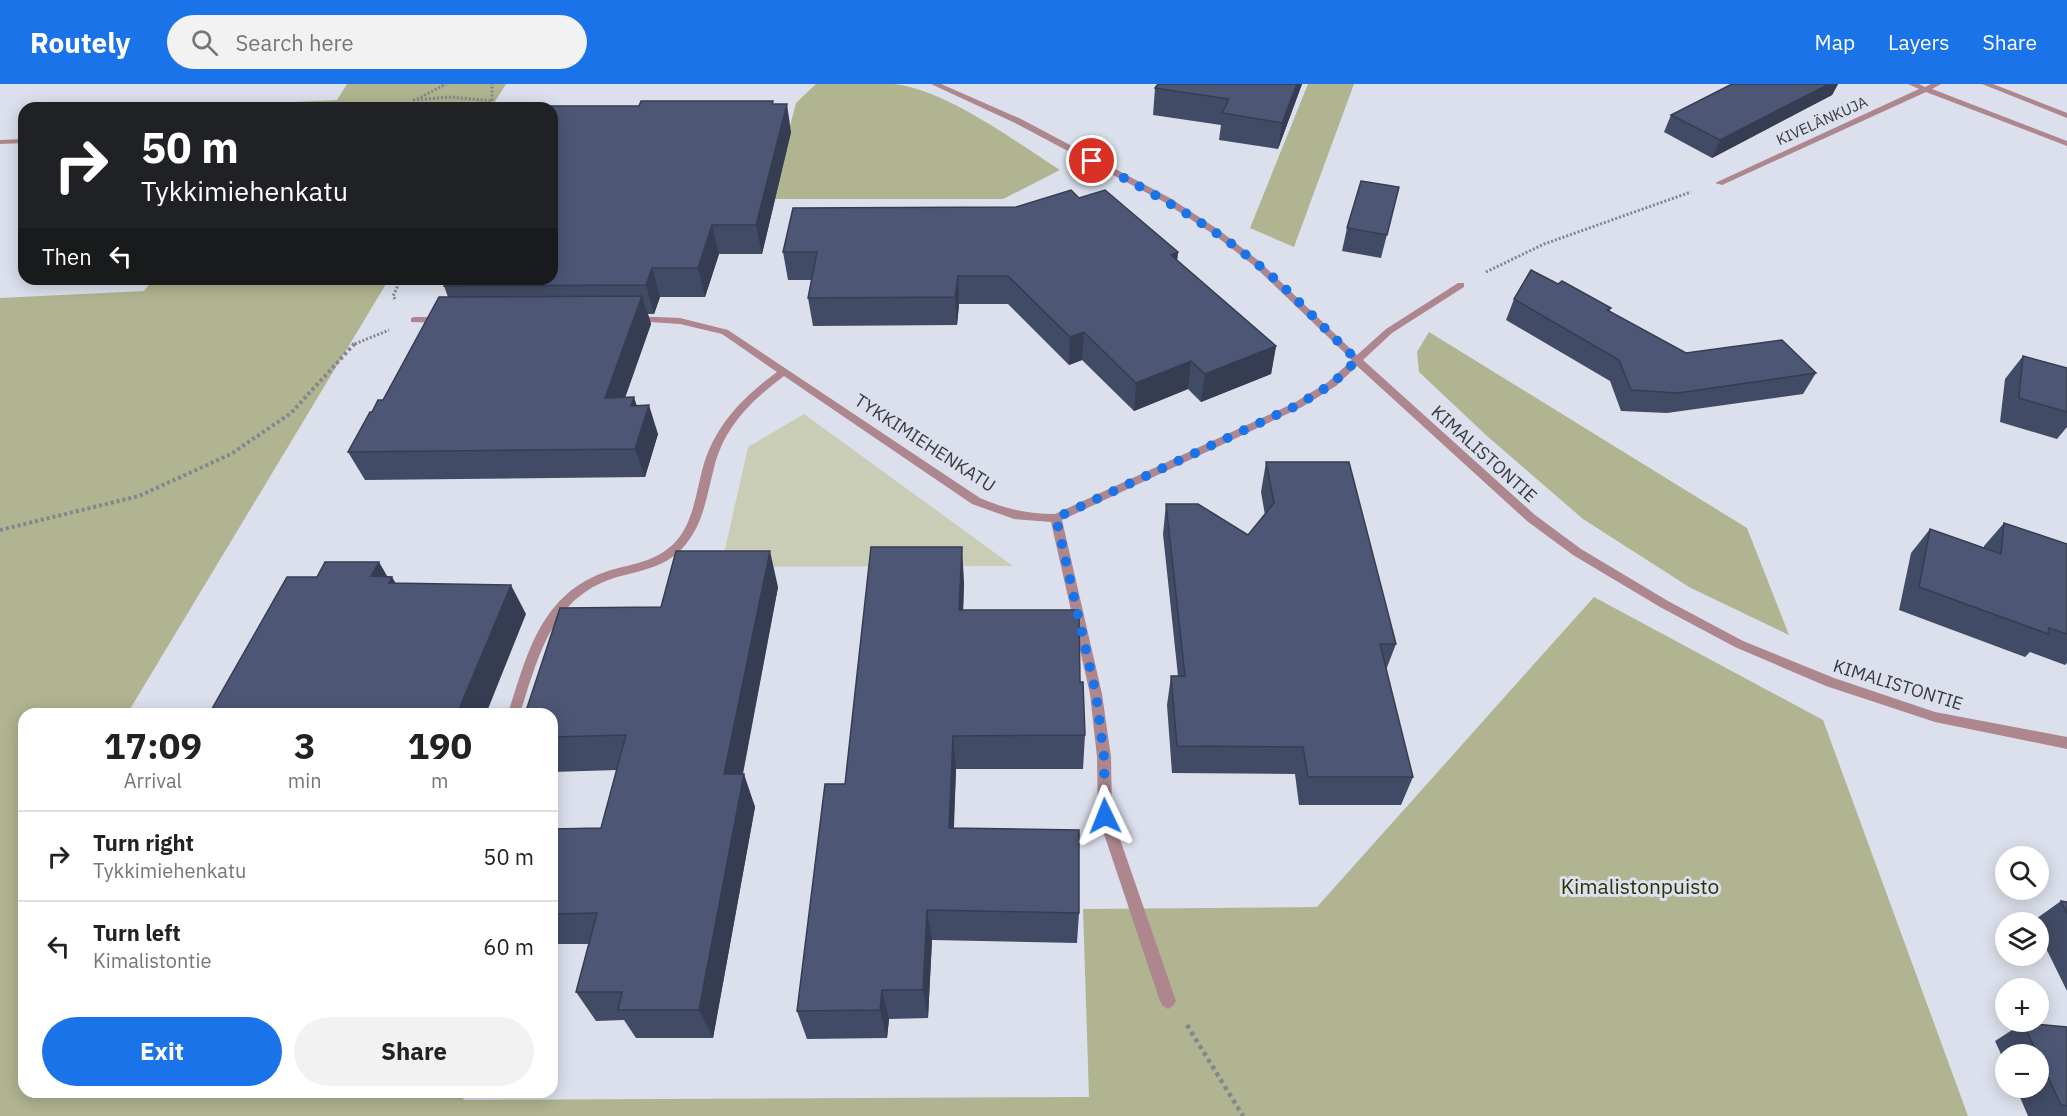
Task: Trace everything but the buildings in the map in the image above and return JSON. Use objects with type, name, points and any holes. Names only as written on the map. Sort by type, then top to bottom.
[{"type":"street","name":"KIMALISTONTIE","points":[[935,84],[1018,121],[1192,216],[1256,263],[1357,360],[1531,518],[1577,552],[1664,604],[1738,644],[1830,682],[1935,717],[2067,743]]},
{"type":"street","points":[[1912,84],[2067,144]]},
{"type":"street","name":"KIVELÄNKUJA","points":[[1719,183],[1937,84]]},
{"type":"street","points":[[1986,84],[2067,116]]},
{"type":"street","points":[[0,142],[18,141]]},
{"type":"street","name":"TYKKIMIEHENKATU","points":[[623,318],[673,319],[725,332],[976,501],[1002,513],[1028,518],[1056,518],[1298,405],[1332,384],[1389,331],[1461,285]]},
{"type":"street","points":[[414,320],[449,320]]},
{"type":"street","points":[[516,708],[544,625],[561,604],[580,587],[610,575],[641,569],[673,552],[684,540],[696,520],[710,463],[720,436],[730,420],[754,394],[785,371]]},
{"type":"street","points":[[1056,518],[1096,694],[1104,757],[1105,816],[1168,1001]]},
{"type":"path","points":[[413,100],[446,84]]},
{"type":"path","points":[[405,102],[451,97],[492,100],[492,84]]},
{"type":"path","points":[[1461,285],[1544,244],[1719,183]]},
{"type":"path","points":[[0,530],[138,496],[231,454],[291,413],[356,342],[414,320]]},
{"type":"path","points":[[1168,1001],[1193,1033],[1243,1116]]},
{"type":"green space","points":[[347,84],[506,84],[495,102],[292,102],[337,100]]},
{"type":"green space","points":[[816,84],[894,84],[915,88],[958,106],[1060,170],[1003,199],[771,199],[796,103]]},
{"type":"green space","points":[[1308,84],[1354,84],[1294,247],[1250,228]]},
{"type":"green space","name":"Kimalistonpuisto","points":[[148,285],[385,285],[131,708],[18,708],[18,1098],[462,1098],[464,1100],[1089,1097],[1083,909],[1317,907],[1594,597],[1823,720],[1968,1116],[0,1116],[0,298],[144,291]]},
{"type":"green space","points":[[1429,332],[1747,528],[1789,635],[1689,587],[1583,519],[1487,436],[1419,372],[1417,352]]},
{"type":"green space","points":[[804,414],[1013,566],[721,567],[748,447]]},
{"type":"route","points":[[1092,161],[1167,200],[1230,242],[1256,263],[1357,360],[1332,384],[1298,405],[1056,518],[1096,694],[1104,757],[1105,816]]}]
